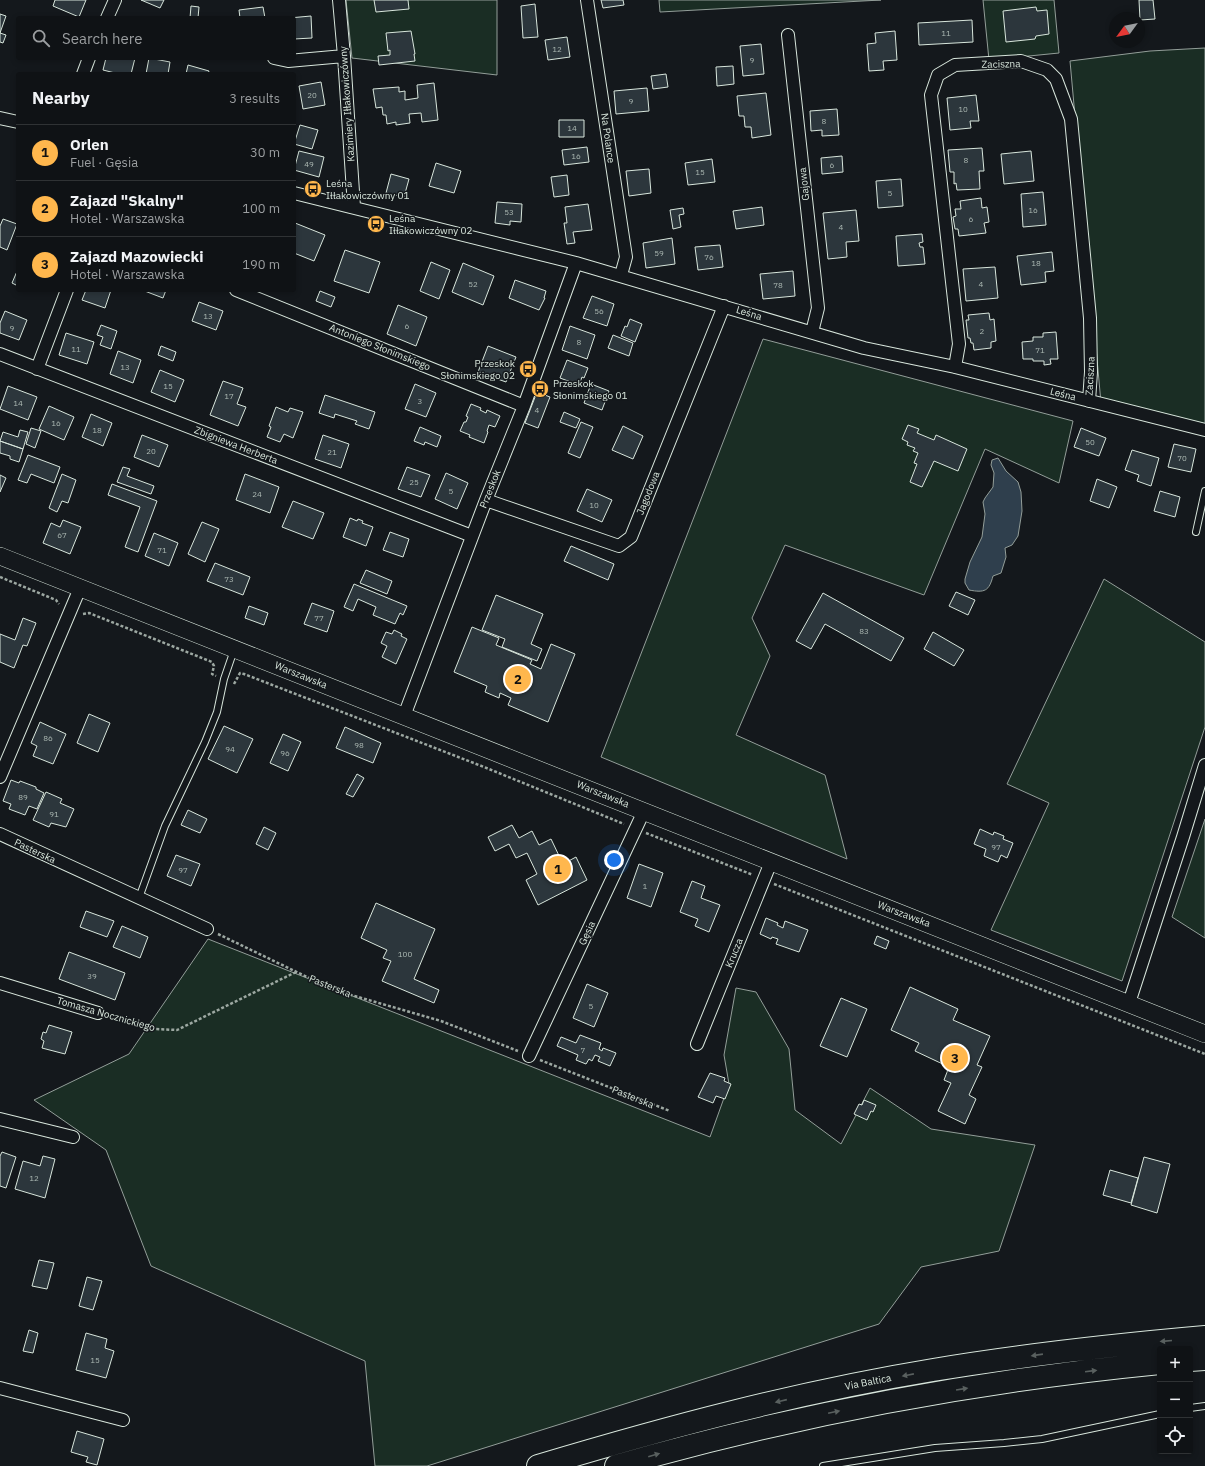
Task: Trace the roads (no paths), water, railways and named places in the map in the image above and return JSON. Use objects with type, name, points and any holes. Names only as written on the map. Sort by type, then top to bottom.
[{"type":"highway","name":"Via Baltica","points":[[538,1466],[611,1444],[718,1416],[868,1382],[932,1370],[1056,1352],[1205,1337]]},
{"type":"highway","points":[[1193,1360],[1205,1359]]},
{"type":"highway","points":[[616,1466],[713,1440],[866,1406],[934,1393],[1065,1374],[1157,1363]]},
{"type":"street","points":[[108,16],[114,0]]},
{"type":"street","name":"Kazimiery Iłłakowiczówny","points":[[339,0],[354,207]]},
{"type":"street","name":"Na Polance","points":[[587,0],[626,257],[621,275]]},
{"type":"street","name":"Gajowa","points":[[788,35],[818,308],[812,332]]},
{"type":"street","points":[[283,60],[288,61],[344,56]]},
{"type":"street","points":[[84,72],[88,60]]},
{"type":"street","name":"Zaciszna","points":[[955,367],[959,344],[931,95],[938,75],[955,65],[1021,61],[1047,70],[1056,79],[1070,119],[1090,318],[1091,372],[1088,401]]},
{"type":"street","points":[[0,118],[16,122]]},
{"type":"street","name":"Leśna","points":[[296,196],[354,207],[621,275],[864,348],[955,367],[1205,430]]},
{"type":"street","name":"Przeskok","points":[[404,716],[472,536],[524,406],[576,263]]},
{"type":"street","points":[[37,369],[66,292]]},
{"type":"street","name":"Antoniego Słonimskiego","points":[[252,292],[524,406]]},
{"type":"street","name":"Jagodowa","points":[[486,500],[619,546],[631,537],[724,306]]},
{"type":"street","name":"Zbigniewa Herberta","points":[[0,354],[472,536]]},
{"type":"street","name":"Warszawska","points":[[0,556],[1205,1034]]},
{"type":"street","points":[[0,777],[80,588]]},
{"type":"street","points":[[1129,1003],[1205,765]]},
{"type":"street","name":"Gęsia","points":[[529,1056],[644,811]]},
{"type":"street","name":"Pasterska","points":[[0,834],[207,929]]},
{"type":"street","name":"Krucza","points":[[697,1044],[771,862]]},
{"type":"street","name":"Tomasza Nocznickiego","points":[[0,983],[98,1013]]},
{"type":"street","points":[[0,1119],[73,1138]]},
{"type":"street","points":[[0,1388],[123,1420]]},
{"type":"lane","points":[[1196,532],[1205,491]]},
{"type":"lane","points":[[139,898],[165,826],[205,742],[217,712],[224,680],[234,649]]},
{"type":"lane","points":[[1193,1408],[1205,1406]]},
{"type":"lane","points":[[823,1466],[935,1448],[1042,1439],[1157,1415]]},
{"type":"water","points":[[998,458],[1006,471],[1018,482],[1021,492],[1022,511],[1018,536],[1012,545],[1005,548],[1006,557],[1001,573],[993,576],[988,588],[983,591],[969,590],[965,583],[965,579],[970,562],[982,537],[985,514],[983,502],[993,487],[994,473],[991,465],[992,460]]},
{"type":"place","name":"Leśna Iłłakowiczówny 01","points":[[313,189]]},
{"type":"place","name":"Leśna Iłłakowiczówny 02","points":[[376,224]]},
{"type":"place","name":"Przeskok Słonimskiego 02","points":[[528,369]]},
{"type":"place","name":"Przeskok Słonimskiego 01","points":[[540,389]]},
{"type":"place","name":"Zajazd \"Skalny\"","points":[[518,679]]},
{"type":"place","name":"Orlen","points":[[558,869]]},
{"type":"place","name":"Zajazd Mazowiecki","points":[[955,1058]]}]
